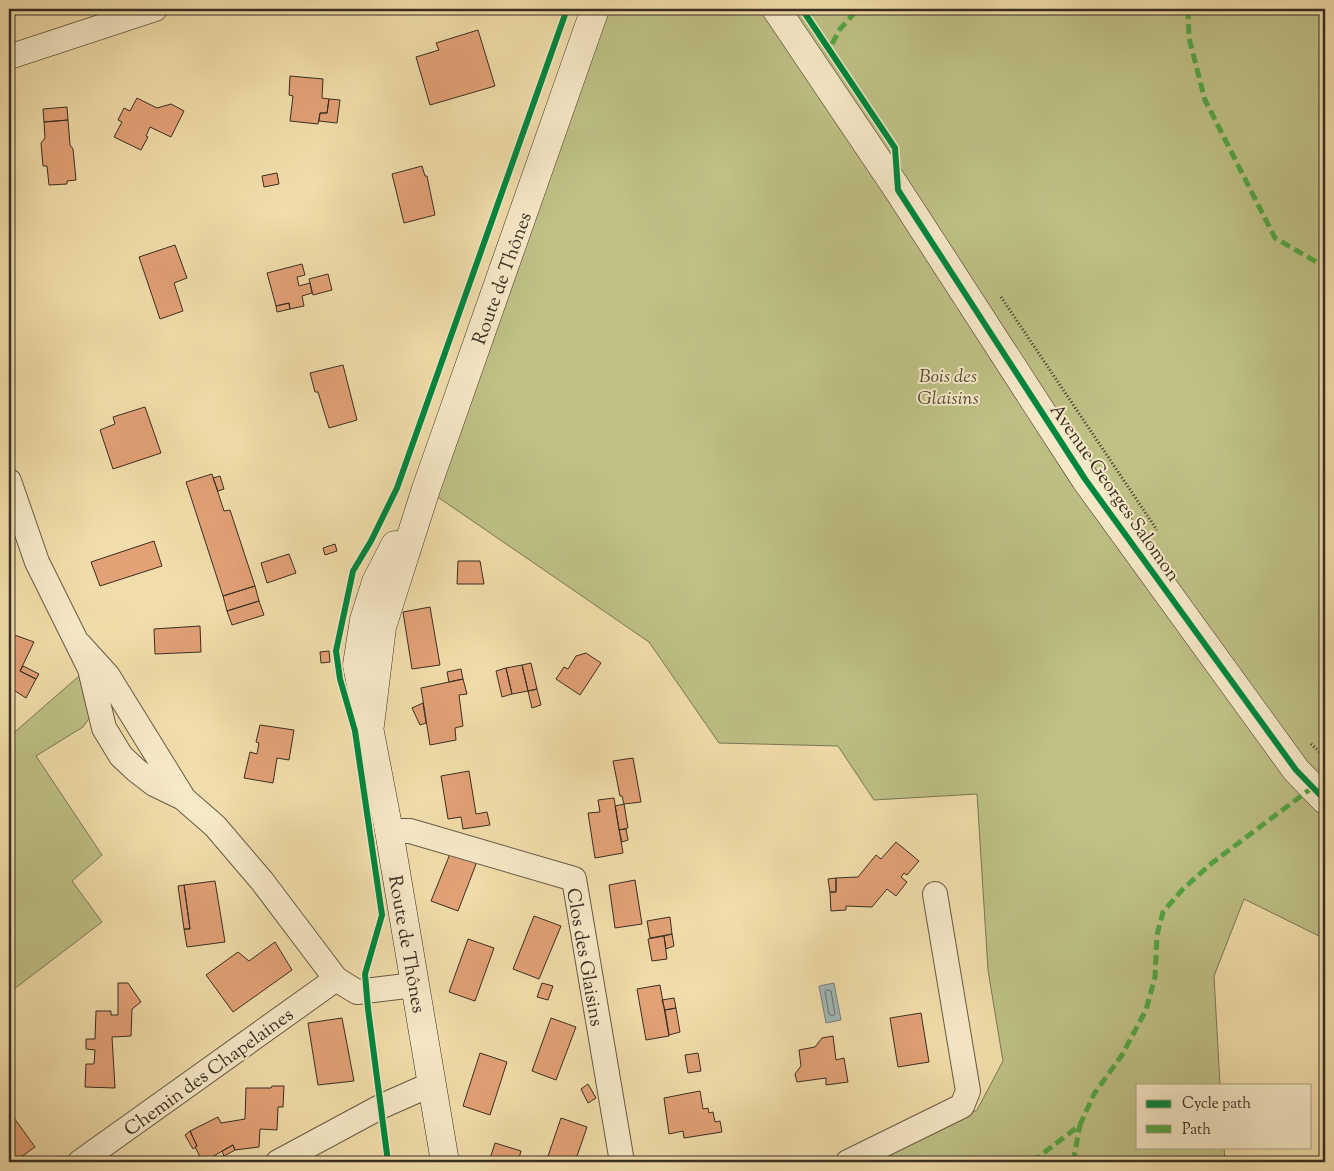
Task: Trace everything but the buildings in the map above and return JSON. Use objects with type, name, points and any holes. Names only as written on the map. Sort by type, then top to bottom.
[{"type":"main road","name":"Route de Thônes","points":[[445,1162],[389,831],[358,665],[364,620],[376,582],[426,489],[595,9]]},
{"type":"main road","name":"Route de Thônes","points":[[576,67],[613,9]]},
{"type":"main road","name":"Avenue Georges Salomon","points":[[776,12],[898,190],[1085,479],[1296,770],[1325,800]]},
{"type":"street","points":[[9,57],[155,9]]},
{"type":"street","points":[[9,481],[37,562],[80,645],[90,669],[104,728],[121,756],[154,784],[184,799],[214,826],[262,881],[336,979],[357,992],[414,985]]},
{"type":"street","points":[[80,645],[108,676],[184,799]]},
{"type":"street","name":"Clos des Glaisins","points":[[389,831],[410,831],[574,879],[622,1162]]},
{"type":"street","points":[[848,1162],[962,1106],[968,1091],[936,894]]},
{"type":"street","name":"Chemin des Chapelaines","points":[[80,1162],[336,979]]},
{"type":"street","points":[[278,1162],[382,1106],[432,1084]]},
{"type":"path","points":[[995,289],[1161,536]]},
{"type":"path","points":[[1308,741],[1325,758]]},
{"type":"green space","name":"Bois des Glaisins","points":[[596,9],[1325,9],[1325,939],[1244,899],[1214,976],[1220,1084],[1136,1084],[1136,1148],[1224,1148],[1225,1162],[871,1162],[977,1110],[1003,1061],[988,970],[977,794],[874,800],[838,746],[719,743],[649,642],[426,489]]},
{"type":"green space","points":[[79,676],[90,717],[83,727],[36,756],[102,855],[72,881],[102,922],[9,993],[9,737]]},
{"type":"water","points":[[834,983],[841,1020],[826,1023],[819,986]]},
{"type":"marked path","points":[[832,44],[840,29],[858,9]]},
{"type":"marked path","points":[[1188,9],[1189,38],[1205,100],[1275,238],[1325,267]]},
{"type":"marked path","points":[[1032,1162],[1080,1125],[1094,1094],[1122,1055],[1146,1010],[1155,977],[1157,935],[1163,912],[1182,890],[1212,863],[1313,787]]},
{"type":"marked path","points":[[1073,1162],[1080,1125]]},
{"type":"cycle path","points":[[388,1162],[365,974],[382,915],[355,731],[340,679],[336,651],[353,571],[371,541],[397,488],[567,9]]},
{"type":"cycle path","points":[[802,9],[895,148],[898,190],[1085,479],[1296,770],[1325,800]]}]
